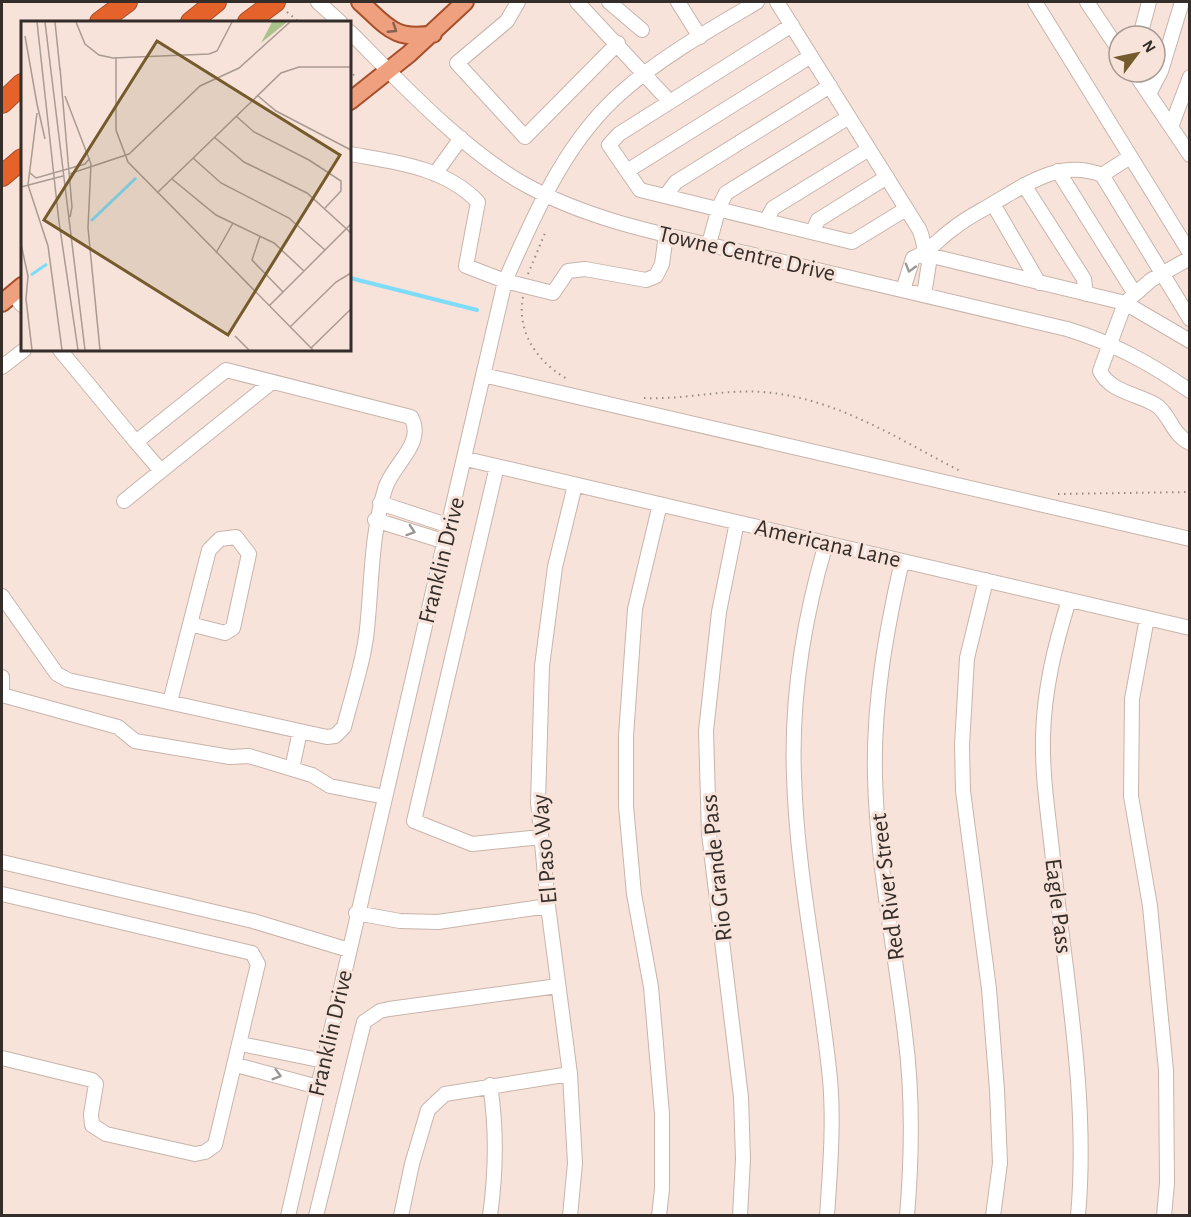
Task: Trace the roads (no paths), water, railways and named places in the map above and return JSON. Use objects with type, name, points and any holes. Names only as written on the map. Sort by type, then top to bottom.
[{"type":"highway","points":[[92,21],[114,2]]},
{"type":"highway","points":[[101,21],[127,2]]},
{"type":"highway","points":[[191,21],[216,2]]},
{"type":"highway","points":[[249,21],[275,2]]},
{"type":"highway","points":[[2,103],[21,85]]},
{"type":"highway","points":[[2,176],[21,160]]},
{"type":"main road","points":[[360,2],[390,28],[402,35],[413,37],[433,34]]},
{"type":"main road","points":[[351,100],[433,34],[465,2]]},
{"type":"street","points":[[518,2],[507,21],[457,63],[525,137],[618,43]]},
{"type":"street","points":[[577,2],[618,43],[670,102]]},
{"type":"street","points":[[678,2],[700,37]]},
{"type":"street","name":"Franklin Drive","points":[[288,1215],[409,687],[466,459],[505,282],[544,195],[590,126],[621,92],[645,73],[757,2]]},
{"type":"street","points":[[777,2],[924,238],[924,254],[930,263],[924,295]]},
{"type":"street","points":[[1035,2],[1190,253]]},
{"type":"street","points":[[1087,2],[1107,32]]},
{"type":"street","points":[[1143,24],[1149,2]]},
{"type":"street","points":[[1149,94],[1161,71],[1182,2]]},
{"type":"street","points":[[320,3],[339,21]]},
{"type":"street","points":[[602,26],[613,4],[642,30]]},
{"type":"street","points":[[792,25],[619,134],[609,145],[640,190],[767,219],[852,242],[906,209]]},
{"type":"street","name":"Towne Centre Drive","points":[[351,33],[462,138],[491,162],[544,195],[595,216],[666,235],[1067,329],[1109,342],[1144,360],[1190,391]]},
{"type":"street","points":[[627,171],[811,56]]},
{"type":"street","points":[[1171,127],[1190,77]]},
{"type":"street","points":[[1142,84],[1190,155]]},
{"type":"street","points":[[666,195],[675,182],[830,86]]},
{"type":"street","points":[[709,244],[718,207],[726,193],[849,117]]},
{"type":"street","points":[[435,174],[462,138]]},
{"type":"street","points":[[767,219],[773,208],[869,149]]},
{"type":"street","points":[[351,154],[422,167],[471,195],[478,202],[466,266],[525,288],[553,293],[568,272],[585,269],[646,280],[656,276],[662,264],[666,235]]},
{"type":"street","points":[[1102,175],[1130,157]]},
{"type":"street","points":[[903,290],[913,258],[924,254],[954,228],[1024,185],[1058,171],[1085,168],[1102,175],[1190,319]]},
{"type":"street","points":[[1058,171],[1130,298],[1190,341]]},
{"type":"street","points":[[813,231],[818,220],[886,177]]},
{"type":"street","points":[[1024,185],[1084,279],[1086,294]]},
{"type":"street","points":[[993,204],[1039,283]]},
{"type":"street","points":[[924,254],[1086,294],[1130,298]]},
{"type":"street","points":[[1190,258],[1161,274],[1130,298],[1109,342],[1100,371],[1105,380],[1162,410],[1175,432],[1190,443]]},
{"type":"street","points":[[2,367],[23,351]]},
{"type":"street","points":[[61,351],[161,471]]},
{"type":"street","points":[[2,596],[57,674],[68,680],[327,737],[335,736],[344,727],[367,631],[375,520],[387,481],[415,439],[417,427],[411,417],[226,370],[136,442]]},
{"type":"street","points":[[483,375],[1190,538]]},
{"type":"street","points":[[124,501],[272,382]]},
{"type":"street","name":"Americana Lane","points":[[466,459],[1190,628]]},
{"type":"street","points":[[497,466],[414,821],[471,844],[541,837]]},
{"type":"street","name":"El Paso Way","points":[[570,1215],[575,1163],[570,1074],[548,906],[538,802],[542,666],[555,567],[575,484]]},
{"type":"street","points":[[380,503],[450,526]]},
{"type":"street","points":[[659,1215],[662,1189],[662,1114],[651,987],[632,872],[626,806],[626,735],[629,663],[635,609],[660,504]]},
{"type":"street","points":[[375,520],[446,542]]},
{"type":"street","name":"Rio Grande Pass","points":[[737,522],[718,612],[706,731],[709,834],[741,1097],[743,1158],[740,1215]]},
{"type":"street","points":[[170,702],[190,624],[209,550],[220,539],[236,537],[249,555],[233,628],[225,633],[190,624]]},
{"type":"street","points":[[826,543],[813,588],[795,698],[794,774],[796,822],[830,1081],[827,1215]]},
{"type":"street","name":"Red River Street","points":[[902,561],[884,638],[874,750],[884,874],[908,1063],[911,1168],[907,1215]]},
{"type":"street","points":[[986,580],[968,658],[962,745],[963,791],[989,989],[997,1090],[1000,1163],[993,1215]]},
{"type":"street","name":"Eagle Pass","points":[[1069,600],[1048,677],[1043,769],[1076,1048],[1078,1215]]},
{"type":"street","points":[[1147,618],[1132,699],[1131,786],[1149,906],[1166,1070],[1167,1183],[1164,1215]]},
{"type":"street","points":[[2,677],[2,693],[118,727],[135,741],[230,757],[249,756],[312,775],[330,786],[385,797]]},
{"type":"street","points":[[292,769],[300,731]]},
{"type":"street","points":[[2,862],[253,921],[349,950]]},
{"type":"street","points":[[2,894],[252,952],[258,964],[241,1044],[215,1146],[205,1152],[195,1154],[106,1134],[92,1125],[91,1114],[96,1084],[92,1080],[2,1058]]},
{"type":"street","points":[[357,913],[400,921],[438,921],[548,906]]},
{"type":"street","points":[[316,1215],[363,1022],[380,1011],[390,1009],[558,986]]},
{"type":"street","points":[[241,1044],[324,1061]]},
{"type":"street","points":[[236,1065],[318,1087]]},
{"type":"street","points":[[401,1215],[412,1164],[428,1110],[445,1094],[570,1074]]},
{"type":"street","points":[[490,1085],[495,1113],[496,1170],[490,1215]]},
{"type":"waterway","points":[[351,278],[477,310]]}]
